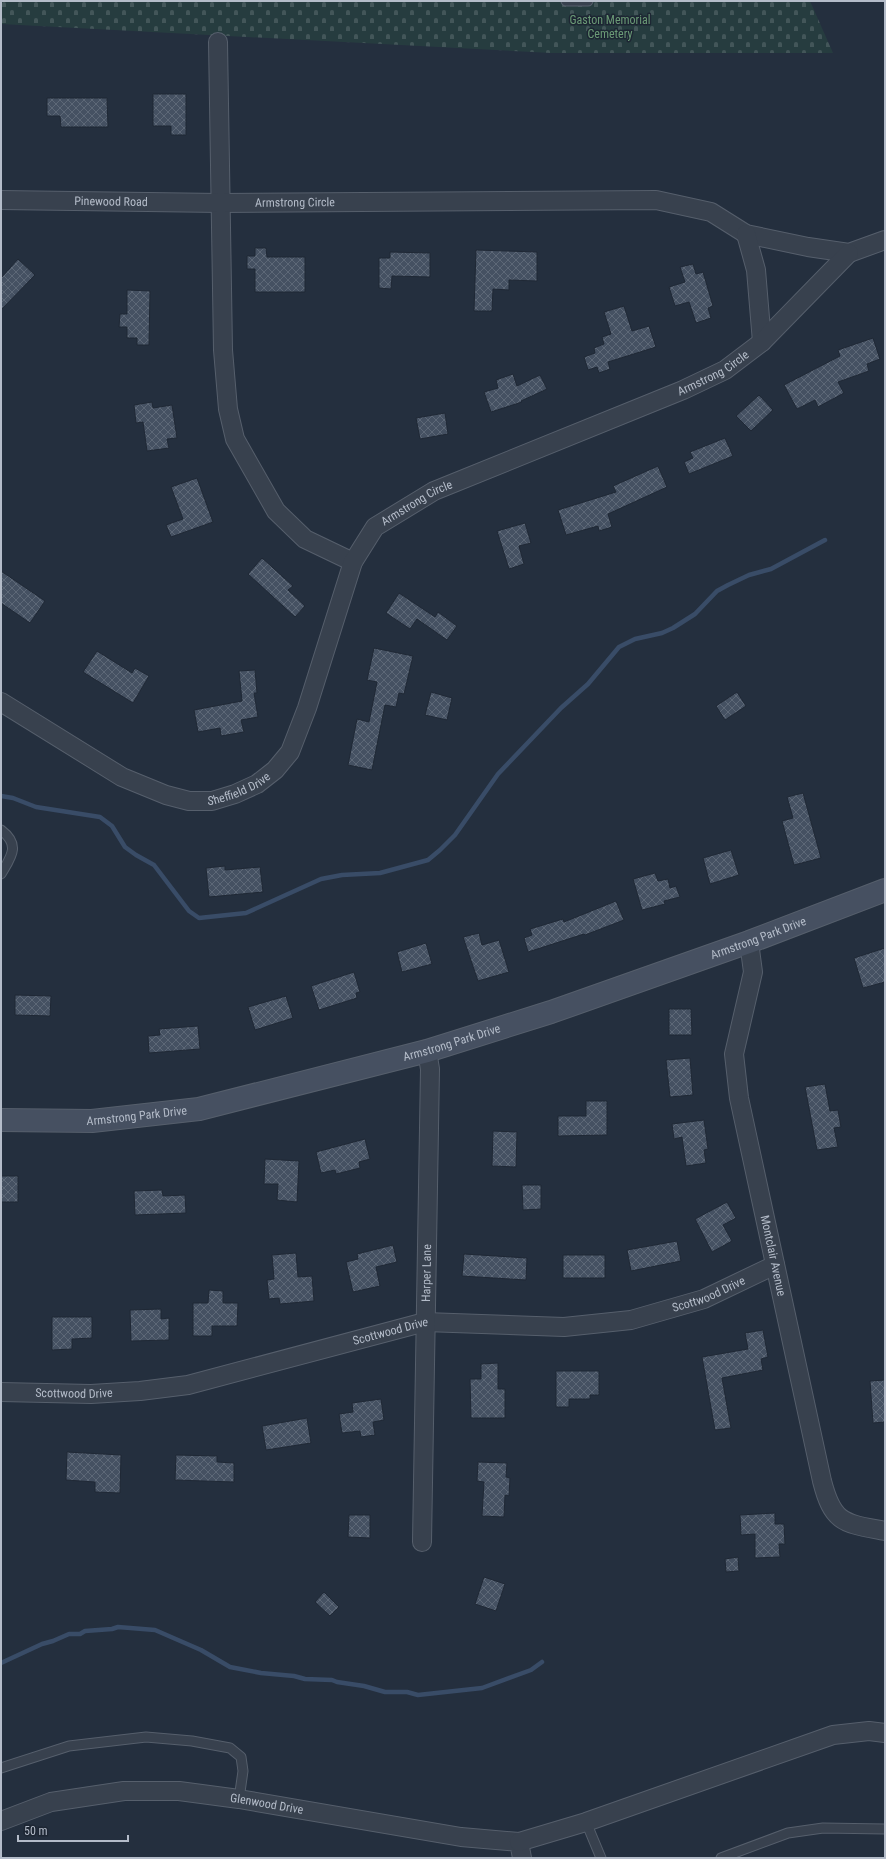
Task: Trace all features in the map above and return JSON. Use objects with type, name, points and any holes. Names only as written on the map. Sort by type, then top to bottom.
[{"type":"main road","name":"Armstrong Park Drive","points":[[1,1120],[92,1121],[199,1109],[427,1052],[551,1012],[749,942],[885,890]]},
{"type":"street","points":[[218,42],[222,350],[228,409],[235,439],[276,511],[305,539],[353,562]]},
{"type":"street","name":"Pinewood Road","points":[[1,200],[220,203]]},
{"type":"street","name":"Armstrong Circle","points":[[220,203],[656,200],[711,212],[746,234],[808,247],[849,253]]},
{"type":"street","points":[[746,234],[756,270],[762,342]]},
{"type":"street","name":"Armstrong Circle","points":[[353,562],[375,527],[434,491],[683,390],[725,370],[762,342],[849,253],[885,240]]},
{"type":"street","name":"Sheffield Drive","points":[[1,702],[102,765],[143,787],[188,801],[212,801],[235,794],[256,784],[275,770],[290,752],[307,708],[353,562]]},
{"type":"street","name":"Montclair Avenue","points":[[749,942],[753,972],[734,1054],[740,1098],[774,1265],[827,1499],[832,1510],[840,1519],[853,1525],[885,1531]]},
{"type":"street","name":"Harper Lane","points":[[422,1542],[430,1069],[427,1052]]},
{"type":"street","name":"Scottwood Drive","points":[[1,1392],[91,1394],[140,1392],[188,1385],[425,1322],[564,1327],[631,1320],[704,1299],[774,1265]]},
{"type":"street","points":[[520,1850],[586,1822],[833,1735],[869,1731],[885,1733]]},
{"type":"street","name":"Glenwood Drive","points":[[1,1821],[51,1802],[124,1791],[179,1791],[239,1799],[461,1837],[520,1850]]},
{"type":"lane","points":[[566,1],[588,1]]},
{"type":"lane","points":[[1,830],[10,839],[13,853],[11,860],[1,874]]},
{"type":"lane","points":[[1,1768],[69,1746],[146,1737],[192,1741],[230,1748],[241,1757],[243,1771],[239,1799]]},
{"type":"lane","points":[[586,1822],[601,1858]]},
{"type":"lane","points":[[721,1858],[788,1834],[823,1828],[885,1829]]},
{"type":"green space","name":"Gaston Memorial Cemetery","points":[[1,1],[810,1],[833,53],[551,53],[1,24]]},
{"type":"building","points":[[153,94],[186,94],[186,135],[171,135],[171,126],[153,126]]},
{"type":"building","points":[[47,98],[107,98],[108,127],[61,127],[60,116],[47,116]]},
{"type":"building","points":[[255,248],[266,248],[267,257],[305,257],[305,292],[255,292],[255,269],[247,269],[247,256],[255,256]]},
{"type":"building","points":[[476,250],[537,252],[537,281],[509,280],[509,290],[493,289],[492,311],[474,311]]},
{"type":"building","points":[[390,252],[430,253],[430,277],[392,276],[391,289],[379,288],[379,258],[390,258]]},
{"type":"building","points":[[18,259],[35,275],[1,310],[1,278]]},
{"type":"building","points":[[693,264],[696,274],[703,272],[713,306],[708,308],[711,318],[696,323],[689,302],[675,306],[669,287],[685,282],[680,267]]},
{"type":"building","points":[[127,290],[150,291],[149,345],[137,345],[137,338],[127,338],[127,327],[119,327],[120,314],[127,314]]},
{"type":"building","points":[[624,306],[632,331],[649,326],[656,347],[608,362],[610,369],[599,373],[597,367],[588,370],[584,357],[595,353],[594,348],[604,344],[602,337],[611,334],[604,312]]},
{"type":"building","points":[[873,338],[880,359],[867,364],[869,371],[838,382],[844,393],[818,407],[815,400],[797,409],[784,385],[840,356],[838,350]]},
{"type":"building","points":[[513,374],[517,386],[540,375],[547,389],[521,401],[522,402],[491,412],[484,392],[498,388],[496,380]]},
{"type":"building","points":[[759,395],[773,410],[751,431],[736,416]]},
{"type":"building","points":[[152,402],[153,408],[172,405],[177,438],[167,439],[169,448],[147,451],[143,422],[136,423],[134,405]]},
{"type":"building","points":[[445,413],[448,434],[420,439],[416,418]]},
{"type":"building","points":[[725,438],[733,456],[689,474],[684,462],[693,458],[690,452]]},
{"type":"building","points":[[658,466],[667,487],[608,514],[612,527],[599,531],[598,526],[566,535],[558,510],[616,492],[613,486]]},
{"type":"building","points":[[197,478],[213,522],[171,537],[166,525],[183,519],[171,487]]},
{"type":"building","points":[[525,523],[531,543],[519,546],[524,564],[509,569],[497,531]]},
{"type":"building","points":[[262,558],[293,586],[288,590],[305,606],[295,617],[248,574]]},
{"type":"building","points":[[1,571],[45,601],[30,623],[1,603]]},
{"type":"building","points":[[399,593],[435,617],[438,612],[457,626],[447,640],[417,619],[410,629],[386,613]]},
{"type":"building","points":[[374,648],[413,656],[404,694],[399,693],[396,707],[385,705],[372,770],[348,765],[357,719],[369,722],[377,682],[367,680]]},
{"type":"building","points":[[97,651],[132,673],[135,668],[149,676],[133,703],[83,672]]},
{"type":"building","points":[[255,670],[257,693],[254,693],[258,717],[241,720],[244,732],[221,736],[220,728],[198,732],[194,710],[242,701],[239,671]]},
{"type":"building","points":[[431,692],[452,698],[447,720],[425,715]]},
{"type":"building","points":[[737,692],[746,706],[725,720],[716,706]]},
{"type":"building","points":[[803,793],[821,858],[794,865],[782,821],[793,818],[787,797]]},
{"type":"building","points":[[731,850],[739,875],[710,884],[703,858]]},
{"type":"building","points":[[225,866],[225,870],[260,867],[263,892],[209,897],[206,868]]},
{"type":"building","points":[[655,873],[658,881],[668,879],[670,888],[676,886],[680,897],[664,901],[665,904],[642,910],[633,879]]},
{"type":"building","points":[[616,901],[624,920],[585,935],[584,934],[528,952],[524,938],[532,935],[530,929],[563,919],[564,922]]},
{"type":"building","points":[[479,933],[482,945],[499,940],[509,972],[478,981],[463,937]]},
{"type":"building","points":[[426,943],[432,964],[402,972],[397,952]]},
{"type":"building","points":[[885,948],[885,982],[863,988],[854,958]]},
{"type":"building","points":[[354,972],[360,992],[356,993],[357,998],[319,1010],[311,986]]},
{"type":"building","points":[[15,995],[51,996],[50,1016],[15,1015]]},
{"type":"building","points":[[286,996],[293,1018],[255,1030],[248,1007]]},
{"type":"building","points":[[669,1009],[691,1009],[692,1035],[669,1035]]},
{"type":"building","points":[[198,1026],[200,1049],[149,1053],[148,1036],[160,1035],[159,1029]]},
{"type":"building","points":[[690,1058],[693,1095],[670,1097],[666,1060]]},
{"type":"building","points":[[825,1084],[830,1111],[838,1110],[841,1127],[834,1128],[838,1147],[817,1150],[805,1087]]},
{"type":"building","points":[[586,1101],[607,1101],[607,1135],[558,1136],[558,1116],[586,1116]]},
{"type":"building","points":[[704,1120],[708,1149],[704,1150],[706,1163],[686,1166],[682,1137],[674,1139],[672,1124]]},
{"type":"building","points":[[493,1131],[517,1132],[516,1167],[492,1166]]},
{"type":"building","points":[[365,1139],[370,1159],[359,1162],[360,1168],[336,1174],[335,1170],[321,1173],[316,1152]]},
{"type":"building","points":[[265,1159],[299,1161],[297,1202],[277,1200],[278,1184],[264,1184]]},
{"type":"building","points":[[1,1176],[18,1176],[18,1202],[1,1202]]},
{"type":"building","points":[[522,1185],[541,1185],[541,1209],[523,1210]]},
{"type":"building","points":[[162,1190],[163,1196],[185,1195],[186,1213],[135,1215],[134,1191]]},
{"type":"building","points":[[727,1202],[736,1218],[723,1225],[732,1241],[712,1252],[695,1219]]},
{"type":"building","points":[[677,1241],[681,1261],[631,1271],[627,1250]]},
{"type":"building","points":[[393,1245],[397,1262],[376,1267],[380,1286],[353,1292],[346,1262],[358,1259],[357,1254]]},
{"type":"building","points":[[296,1253],[298,1277],[312,1276],[314,1301],[280,1304],[279,1298],[269,1299],[267,1280],[274,1279],[272,1255]]},
{"type":"building","points":[[464,1254],[527,1258],[526,1280],[462,1276]]},
{"type":"building","points":[[563,1255],[605,1255],[605,1278],[563,1278]]},
{"type":"building","points":[[209,1290],[223,1291],[223,1303],[238,1303],[237,1326],[212,1326],[212,1336],[193,1336],[193,1303],[208,1303]]},
{"type":"building","points":[[161,1309],[161,1319],[169,1318],[169,1340],[131,1341],[130,1310]]},
{"type":"building","points":[[52,1317],[92,1317],[92,1338],[72,1339],[72,1349],[52,1350]]},
{"type":"building","points":[[763,1330],[768,1357],[761,1359],[763,1370],[722,1378],[731,1428],[715,1430],[702,1357],[748,1349],[745,1333]]},
{"type":"building","points":[[498,1363],[498,1389],[505,1389],[505,1418],[471,1418],[470,1379],[481,1379],[481,1364]]},
{"type":"building","points":[[556,1371],[599,1371],[599,1395],[590,1395],[590,1399],[569,1399],[569,1407],[556,1407]]},
{"type":"building","points":[[885,1380],[885,1422],[873,1423],[870,1381]]},
{"type":"building","points":[[381,1399],[384,1420],[373,1422],[375,1435],[361,1437],[360,1431],[342,1433],[339,1414],[353,1412],[352,1403]]},
{"type":"building","points":[[307,1418],[311,1443],[266,1450],[262,1426]]},
{"type":"building","points":[[67,1452],[121,1455],[120,1493],[95,1492],[95,1482],[66,1480]]},
{"type":"building","points":[[176,1455],[217,1456],[217,1462],[234,1463],[234,1482],[175,1480]]},
{"type":"building","points":[[478,1462],[507,1463],[506,1477],[510,1478],[509,1496],[505,1495],[504,1517],[482,1516],[484,1482],[477,1481]]},
{"type":"building","points":[[775,1513],[775,1524],[784,1524],[785,1544],[779,1544],[780,1557],[755,1558],[755,1534],[741,1535],[740,1515]]},
{"type":"building","points":[[349,1515],[370,1515],[370,1538],[348,1537]]},
{"type":"building","points":[[738,1557],[739,1571],[726,1572],[725,1559]]},
{"type":"building","points":[[484,1577],[505,1584],[496,1611],[475,1604]]},
{"type":"building","points":[[324,1592],[339,1607],[330,1616],[315,1602]]},
{"type":"waterway","points":[[1,796],[13,798],[36,807],[100,817],[112,826],[125,847],[154,865],[189,911],[199,918],[246,913],[321,879],[342,875],[380,873],[428,860],[455,835],[498,774],[561,708],[588,684],[619,647],[635,639],[662,633],[673,628],[695,614],[717,591],[749,575],[771,569],[825,540]]},
{"type":"waterway","points":[[1,1663],[42,1644],[69,1634],[80,1634],[85,1631],[112,1629],[118,1627],[155,1630],[201,1650],[230,1667],[261,1673],[294,1676],[305,1679],[332,1680],[364,1686],[385,1692],[407,1692],[418,1695],[482,1688],[531,1670],[542,1662]]}]
